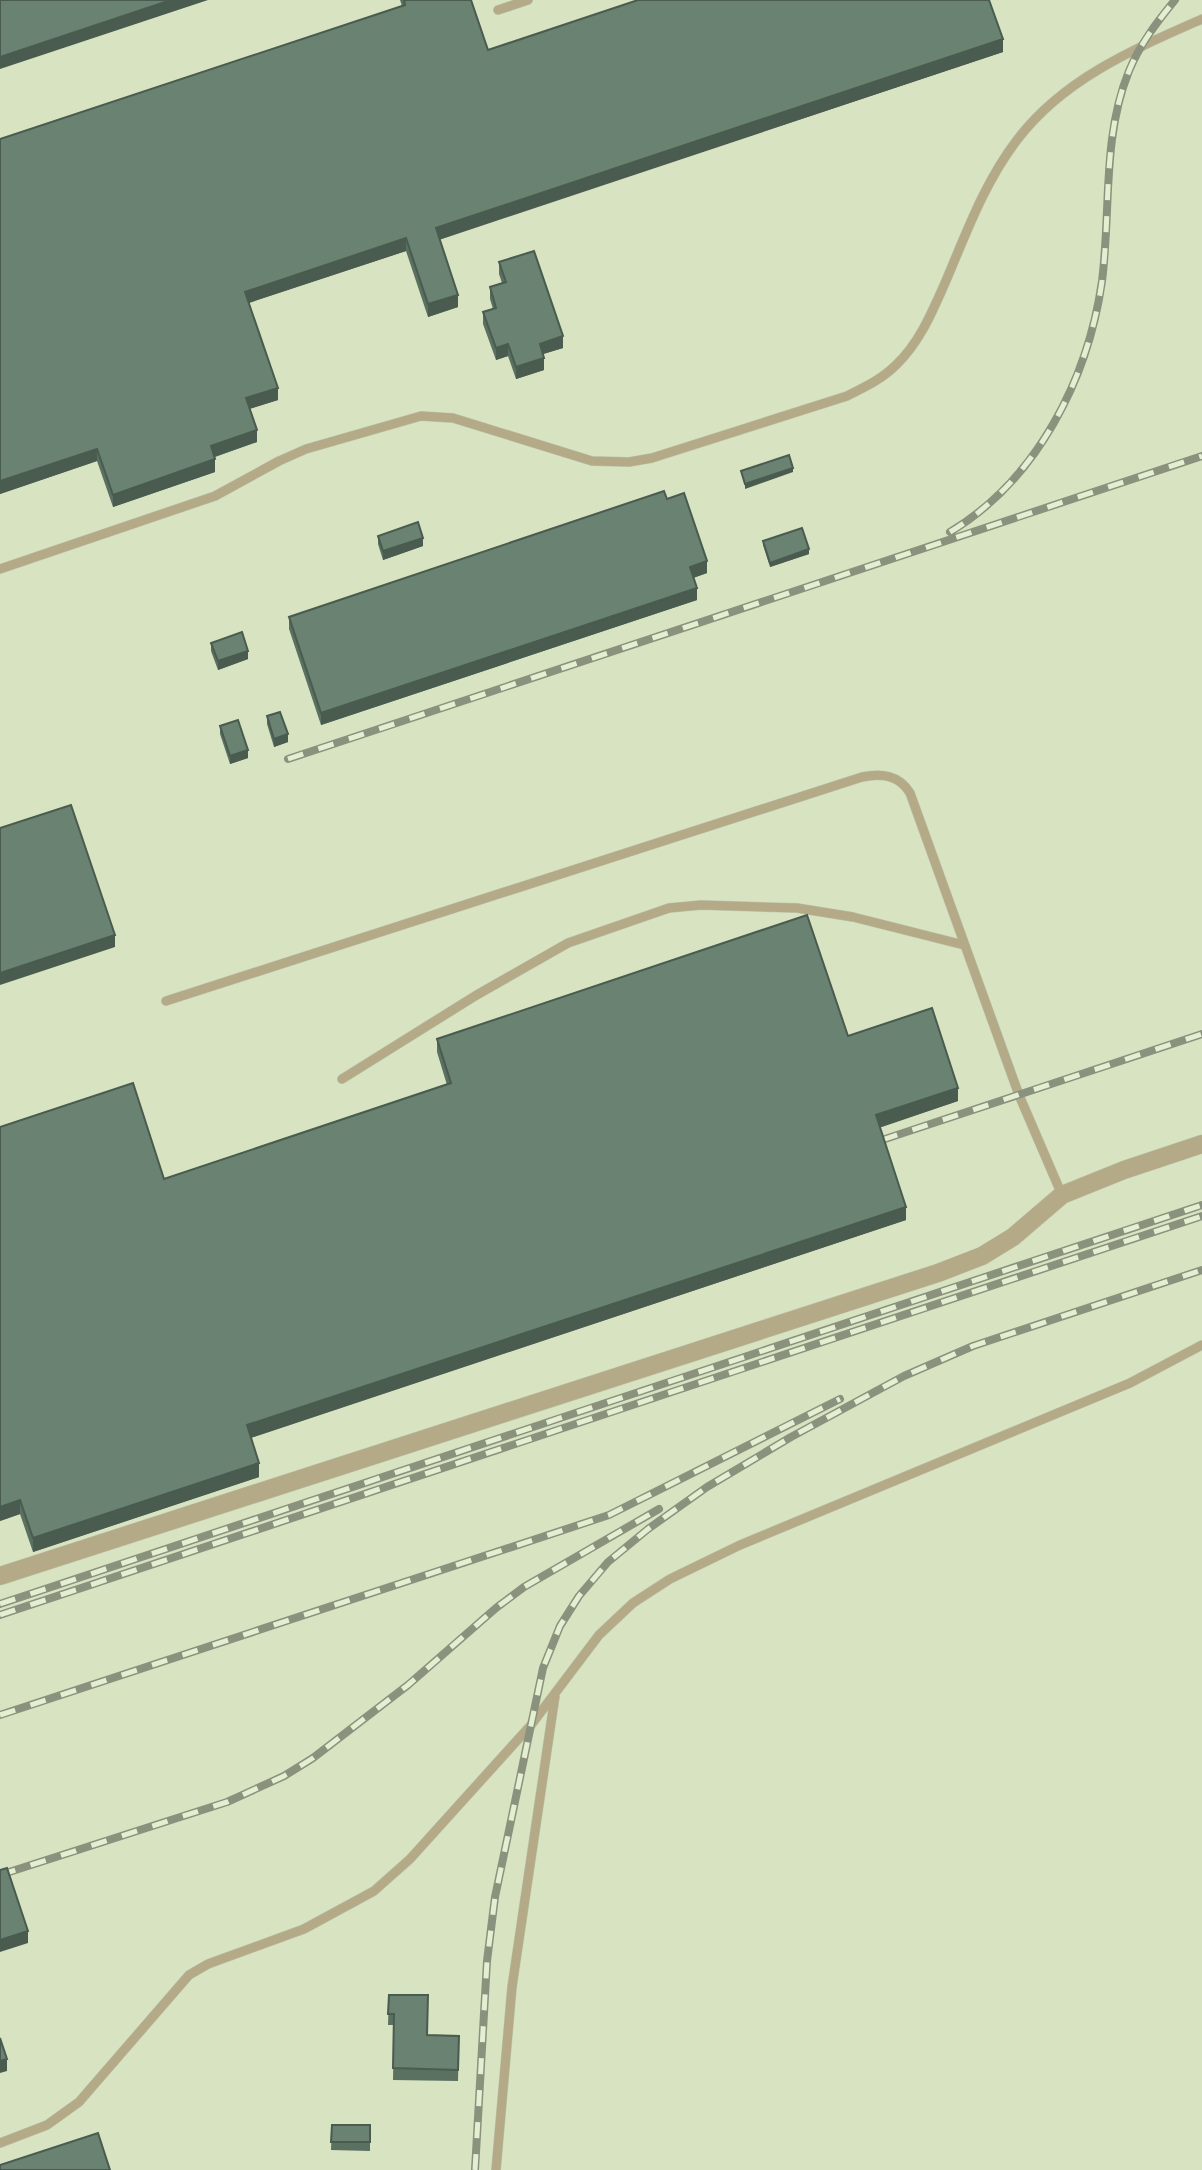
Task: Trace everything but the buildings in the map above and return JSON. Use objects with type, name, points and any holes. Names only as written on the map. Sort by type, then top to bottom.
[{"type":"street","points":[[0,1576],[938,1273],[982,1256],[1013,1237],[1062,1195],[1124,1170],[1202,1144]]},
{"type":"lane","points":[[498,10],[528,0]]},
{"type":"lane","points":[[0,569],[215,496],[306,449],[421,416],[453,418],[592,461],[629,462],[652,458],[847,396],[876,381],[896,365],[914,345],[932,313],[999,165],[1041,111],[1096,71],[1142,46],[1202,19]]},
{"type":"lane","points":[[166,1002],[875,774],[897,779],[910,793],[1018,1095],[1062,1195]]},
{"type":"lane","points":[[342,1079],[475,996],[568,943],[669,908],[701,905],[797,908],[853,917],[964,945]]},
{"type":"lane","points":[[0,2143],[47,2125],[79,2102],[189,1975],[208,1964],[304,1929],[374,1891],[410,1858],[531,1725],[599,1635],[633,1603],[670,1579],[740,1545],[1130,1383],[1202,1345]]},
{"type":"lane","points":[[496,2170],[512,1987],[555,1694]]},
{"type":"shaded area","points":[[0,0],[1202,0],[1202,2170],[0,2170]]},
{"type":"railway","points":[[950,532],[981,510],[1008,485],[1033,456],[1071,390],[1085,354],[1102,281],[1111,148],[1120,96],[1138,52],[1175,0]]},
{"type":"railway","points":[[288,759],[1202,456]]},
{"type":"railway","points":[[882,1140],[1202,1034]]},
{"type":"railway","points":[[0,1604],[1202,1205]]},
{"type":"railway","points":[[0,1615],[1202,1216]]},
{"type":"railway","points":[[475,2170],[487,1961],[495,1897],[543,1668],[560,1626],[579,1596],[608,1562],[648,1529],[707,1487],[791,1437],[904,1376],[973,1346],[1202,1270]]},
{"type":"railway","points":[[0,1715],[609,1515],[840,1399]]},
{"type":"railway","points":[[0,1875],[227,1802],[284,1776],[313,1758],[408,1685],[524,1587],[659,1509]]}]
